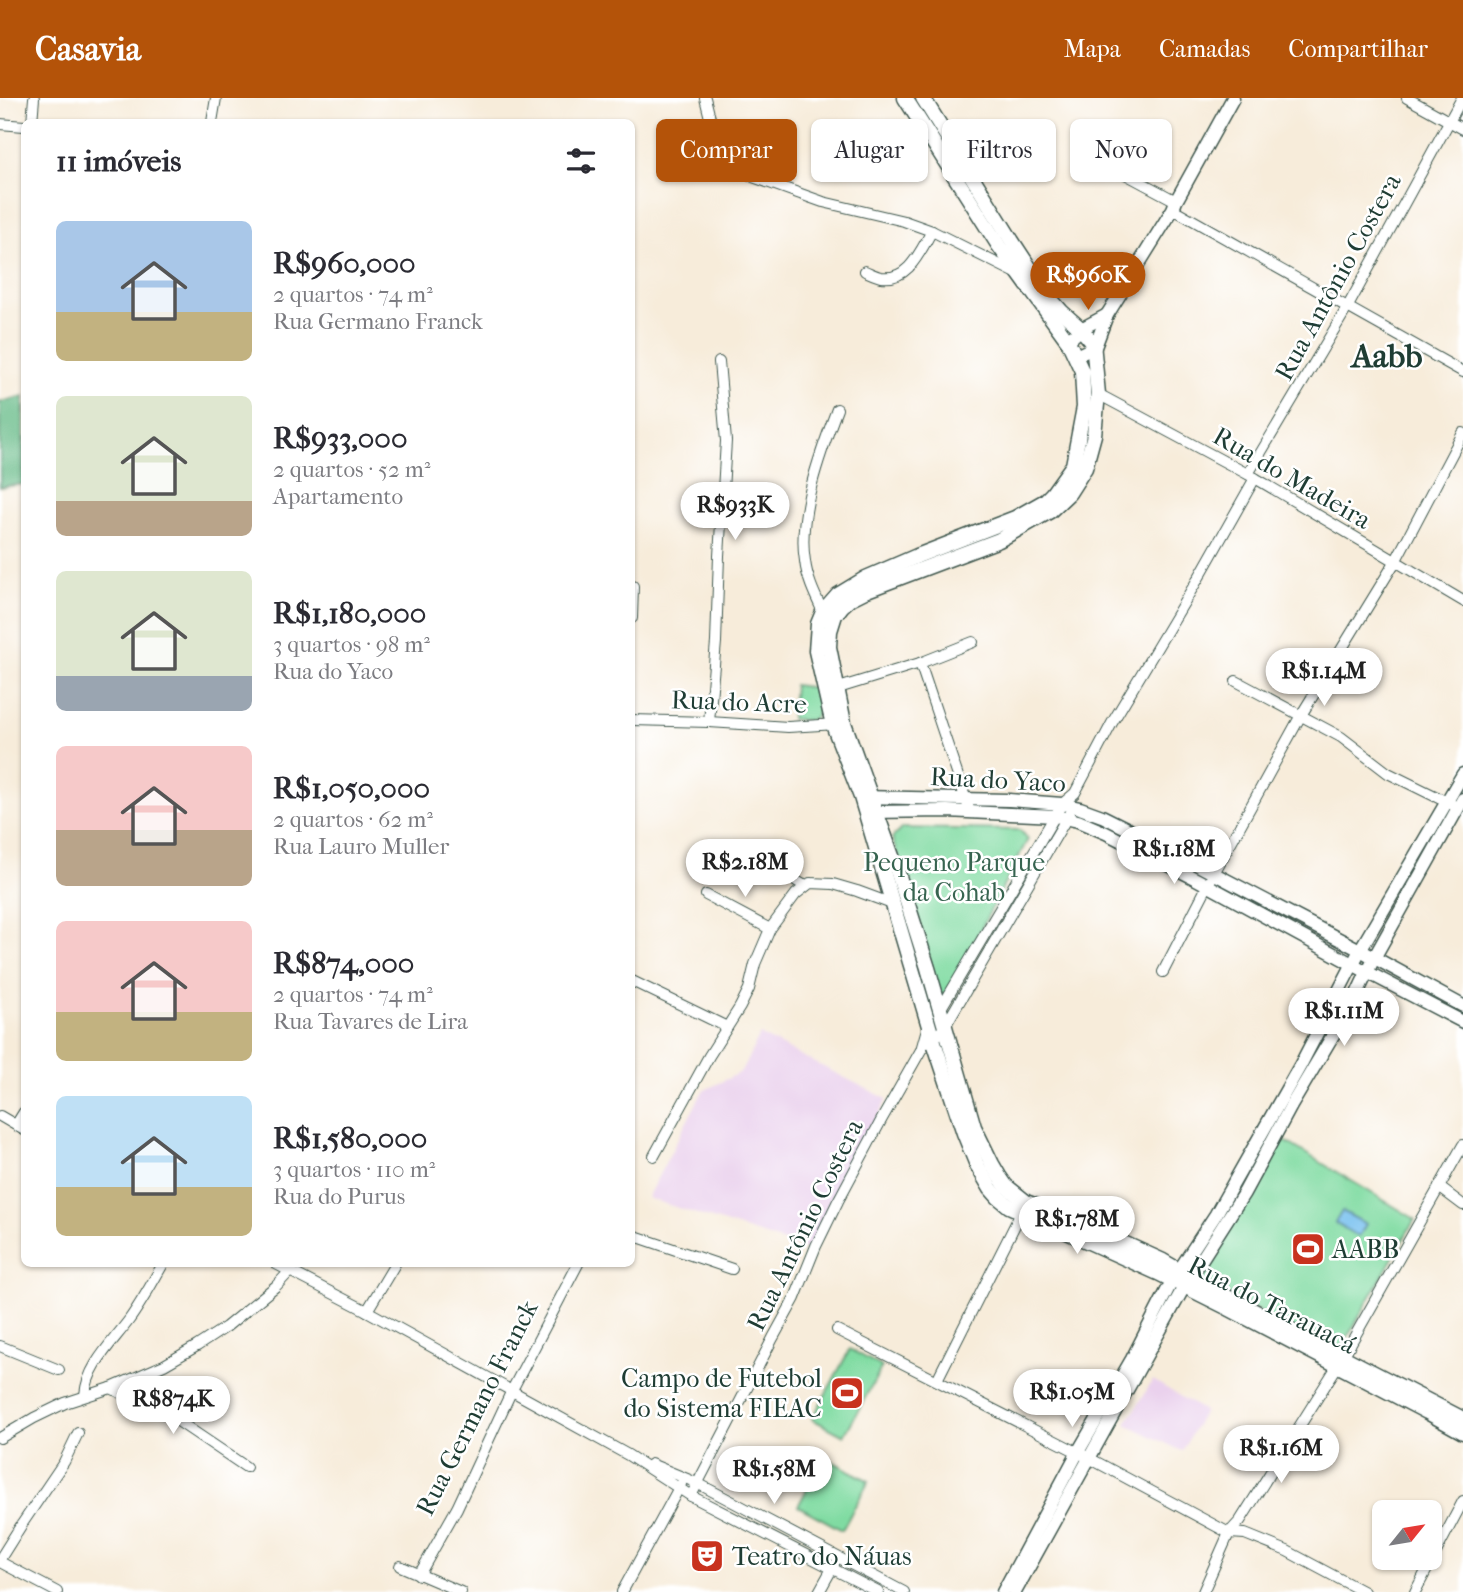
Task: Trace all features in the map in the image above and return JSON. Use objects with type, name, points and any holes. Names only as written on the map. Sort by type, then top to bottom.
[{"type":"main road","points":[[905,98],[999,246],[1026,274]]},
{"type":"main road","points":[[831,690],[830,631],[835,615],[842,606],[851,598],[974,541],[1045,501],[1073,465],[1084,407],[1082,371],[1076,356],[923,98]]},
{"type":"main road","points":[[909,909],[839,724],[831,690],[816,651],[818,624],[823,612],[838,595],[866,578],[917,556],[974,541],[999,540],[1050,511],[1069,493],[1085,468],[1094,435],[1098,394],[1095,347],[1080,329],[1043,298]]},
{"type":"main road","points":[[869,804],[893,905]]},
{"type":"main road","name":"Rua do Tarauacá","points":[[893,905],[964,1133],[977,1166],[998,1198],[1070,1220],[1125,1252],[1340,1361],[1463,1419]]},
{"type":"main road","name":"Rua do Tarauacá","points":[[909,909],[974,1127],[992,1164],[1024,1207]]},
{"type":"main road","name":"Rua do Tarauacá","points":[[1340,1361],[1463,1432]]},
{"type":"street","points":[[32,119],[34,98]]},
{"type":"street","points":[[212,119],[216,98]]},
{"type":"street","points":[[705,98],[712,126],[722,149],[737,166],[753,177],[823,202],[904,221],[1026,274]]},
{"type":"street","points":[[1076,356],[1095,347],[1107,315],[1175,205],[1233,98]]},
{"type":"street","points":[[1407,98],[1463,129]]},
{"type":"street","name":"Rua Antônio Costera","points":[[921,1050],[944,1028],[1026,890],[1112,723],[1198,579],[1252,476],[1462,98]]},
{"type":"street","points":[[0,124],[21,126]]},
{"type":"street","points":[[1137,182],[1347,308],[1463,372]]},
{"type":"street","points":[[865,271],[881,277],[898,276],[907,270],[932,231]]},
{"type":"street","points":[[1068,341],[1080,329],[1107,315]]},
{"type":"street","points":[[709,722],[716,642],[726,441],[719,362]]},
{"type":"street","name":"Rua do Madeira","points":[[1098,394],[1252,476],[1463,601]]},
{"type":"street","points":[[823,612],[812,590],[804,560],[804,533],[811,486],[837,409]]},
{"type":"street","points":[[1163,972],[1210,880],[1300,717],[1395,562],[1463,433]]},
{"type":"street","points":[[831,690],[920,663],[973,642]]},
{"type":"street","points":[[920,663],[970,812]]},
{"type":"street","points":[[1236,681],[1341,737],[1388,773],[1458,804]]},
{"type":"street","name":"Rua do Acre","points":[[635,720],[788,727],[839,724]]},
{"type":"street","points":[[1015,1592],[1132,1359],[1182,1279],[1244,1193],[1355,998],[1458,804],[1463,774]]},
{"type":"street","name":"Rua do Yaco","points":[[869,804],[966,798],[1067,807],[1101,816],[1367,972],[1463,1022]]},
{"type":"street","name":"Rua do Yaco","points":[[869,804],[970,812],[1067,807]]},
{"type":"street","points":[[1182,1279],[1301,1064],[1360,950],[1458,804]]},
{"type":"street","name":"Rua Antônio Costera","points":[[691,1496],[795,1298],[838,1201],[921,1050],[929,1024],[940,1011],[1014,884],[1067,807]]},
{"type":"street","points":[[758,864],[785,874],[805,886]]},
{"type":"street","name":"Rua do Yaco","points":[[1210,880],[1360,950],[1463,1006]]},
{"type":"street","points":[[654,1156],[709,1056],[740,1007],[770,929],[796,894],[810,883],[833,884],[909,909]]},
{"type":"street","points":[[1014,884],[1026,890]]},
{"type":"street","points":[[706,895],[770,929]]},
{"type":"street","points":[[962,972],[974,978]]},
{"type":"street","points":[[635,982],[727,1027]]},
{"type":"street","points":[[0,1116],[20,1128]]},
{"type":"street","points":[[1203,1592],[1229,1533],[1240,1521],[1340,1361],[1463,1145]]},
{"type":"street","points":[[1439,1187],[1463,1205]]},
{"type":"street","points":[[936,1380],[1024,1207]]},
{"type":"street","points":[[635,1236],[732,1269]]},
{"type":"street","points":[[85,1395],[88,1378],[94,1367],[130,1319],[161,1267]]},
{"type":"street","points":[[0,1438],[34,1418],[164,1365],[197,1346],[226,1327],[276,1286],[292,1267],[628,1455],[682,1483],[697,1483],[904,1592]]},
{"type":"street","points":[[367,1311],[393,1267]]},
{"type":"street","name":"Rua Germano Franck","points":[[419,1575],[457,1508],[512,1390],[576,1267]]},
{"type":"street","points":[[837,1330],[1083,1455],[1229,1533],[1245,1534],[1287,1552],[1364,1592]]},
{"type":"street","points":[[0,1346],[59,1370]]},
{"type":"street","points":[[111,1388],[173,1417],[246,1467]]},
{"type":"street","points":[[57,1592],[0,1561],[64,1462],[78,1433]]},
{"type":"street","points":[[1003,1592],[1083,1455]]},
{"type":"street","points":[[682,1483],[691,1496],[878,1592]]},
{"type":"street","points":[[622,1592],[682,1483]]},
{"type":"street","points":[[1415,1592],[1463,1501]]},
{"type":"street","points":[[819,1592],[838,1558]]},
{"type":"street","points":[[400,1566],[461,1592]]},
{"type":"shaded area","points":[[760,1035],[887,1099],[809,1250],[647,1198],[703,1091],[741,1072]]},
{"type":"shaded area","points":[[1153,1380],[1204,1411],[1182,1451],[1126,1424]]},
{"type":"green space","points":[[21,397],[21,484],[0,487],[0,402]]},
{"type":"green space","points":[[794,685],[817,688],[819,706],[813,718],[791,719]]},
{"type":"green space","name":"Pequeno Parque da Cohab","points":[[902,828],[1020,830],[1028,839],[948,992],[939,996],[892,838]]},
{"type":"green space","name":"AABB","points":[[1280,1138],[1415,1219],[1338,1354],[1201,1280]]},
{"type":"green space","name":"Campo de Futebol do Sistema FIEAC","points":[[850,1349],[882,1367],[844,1436],[812,1419]]},
{"type":"green space","points":[[824,1457],[869,1481],[842,1530],[798,1506]]},
{"type":"water","points":[[1342,1211],[1366,1224],[1359,1237],[1335,1223]]},
{"type":"place","name":"AABB","points":[[1308,1249]]},
{"type":"place","name":"Campo de Futebol do Sistema FIEAC","points":[[847,1393]]},
{"type":"place","name":"Teatro do Náuas","points":[[707,1556]]},
{"type":"district","name":"Aabb","points":[[1387,356]]}]
